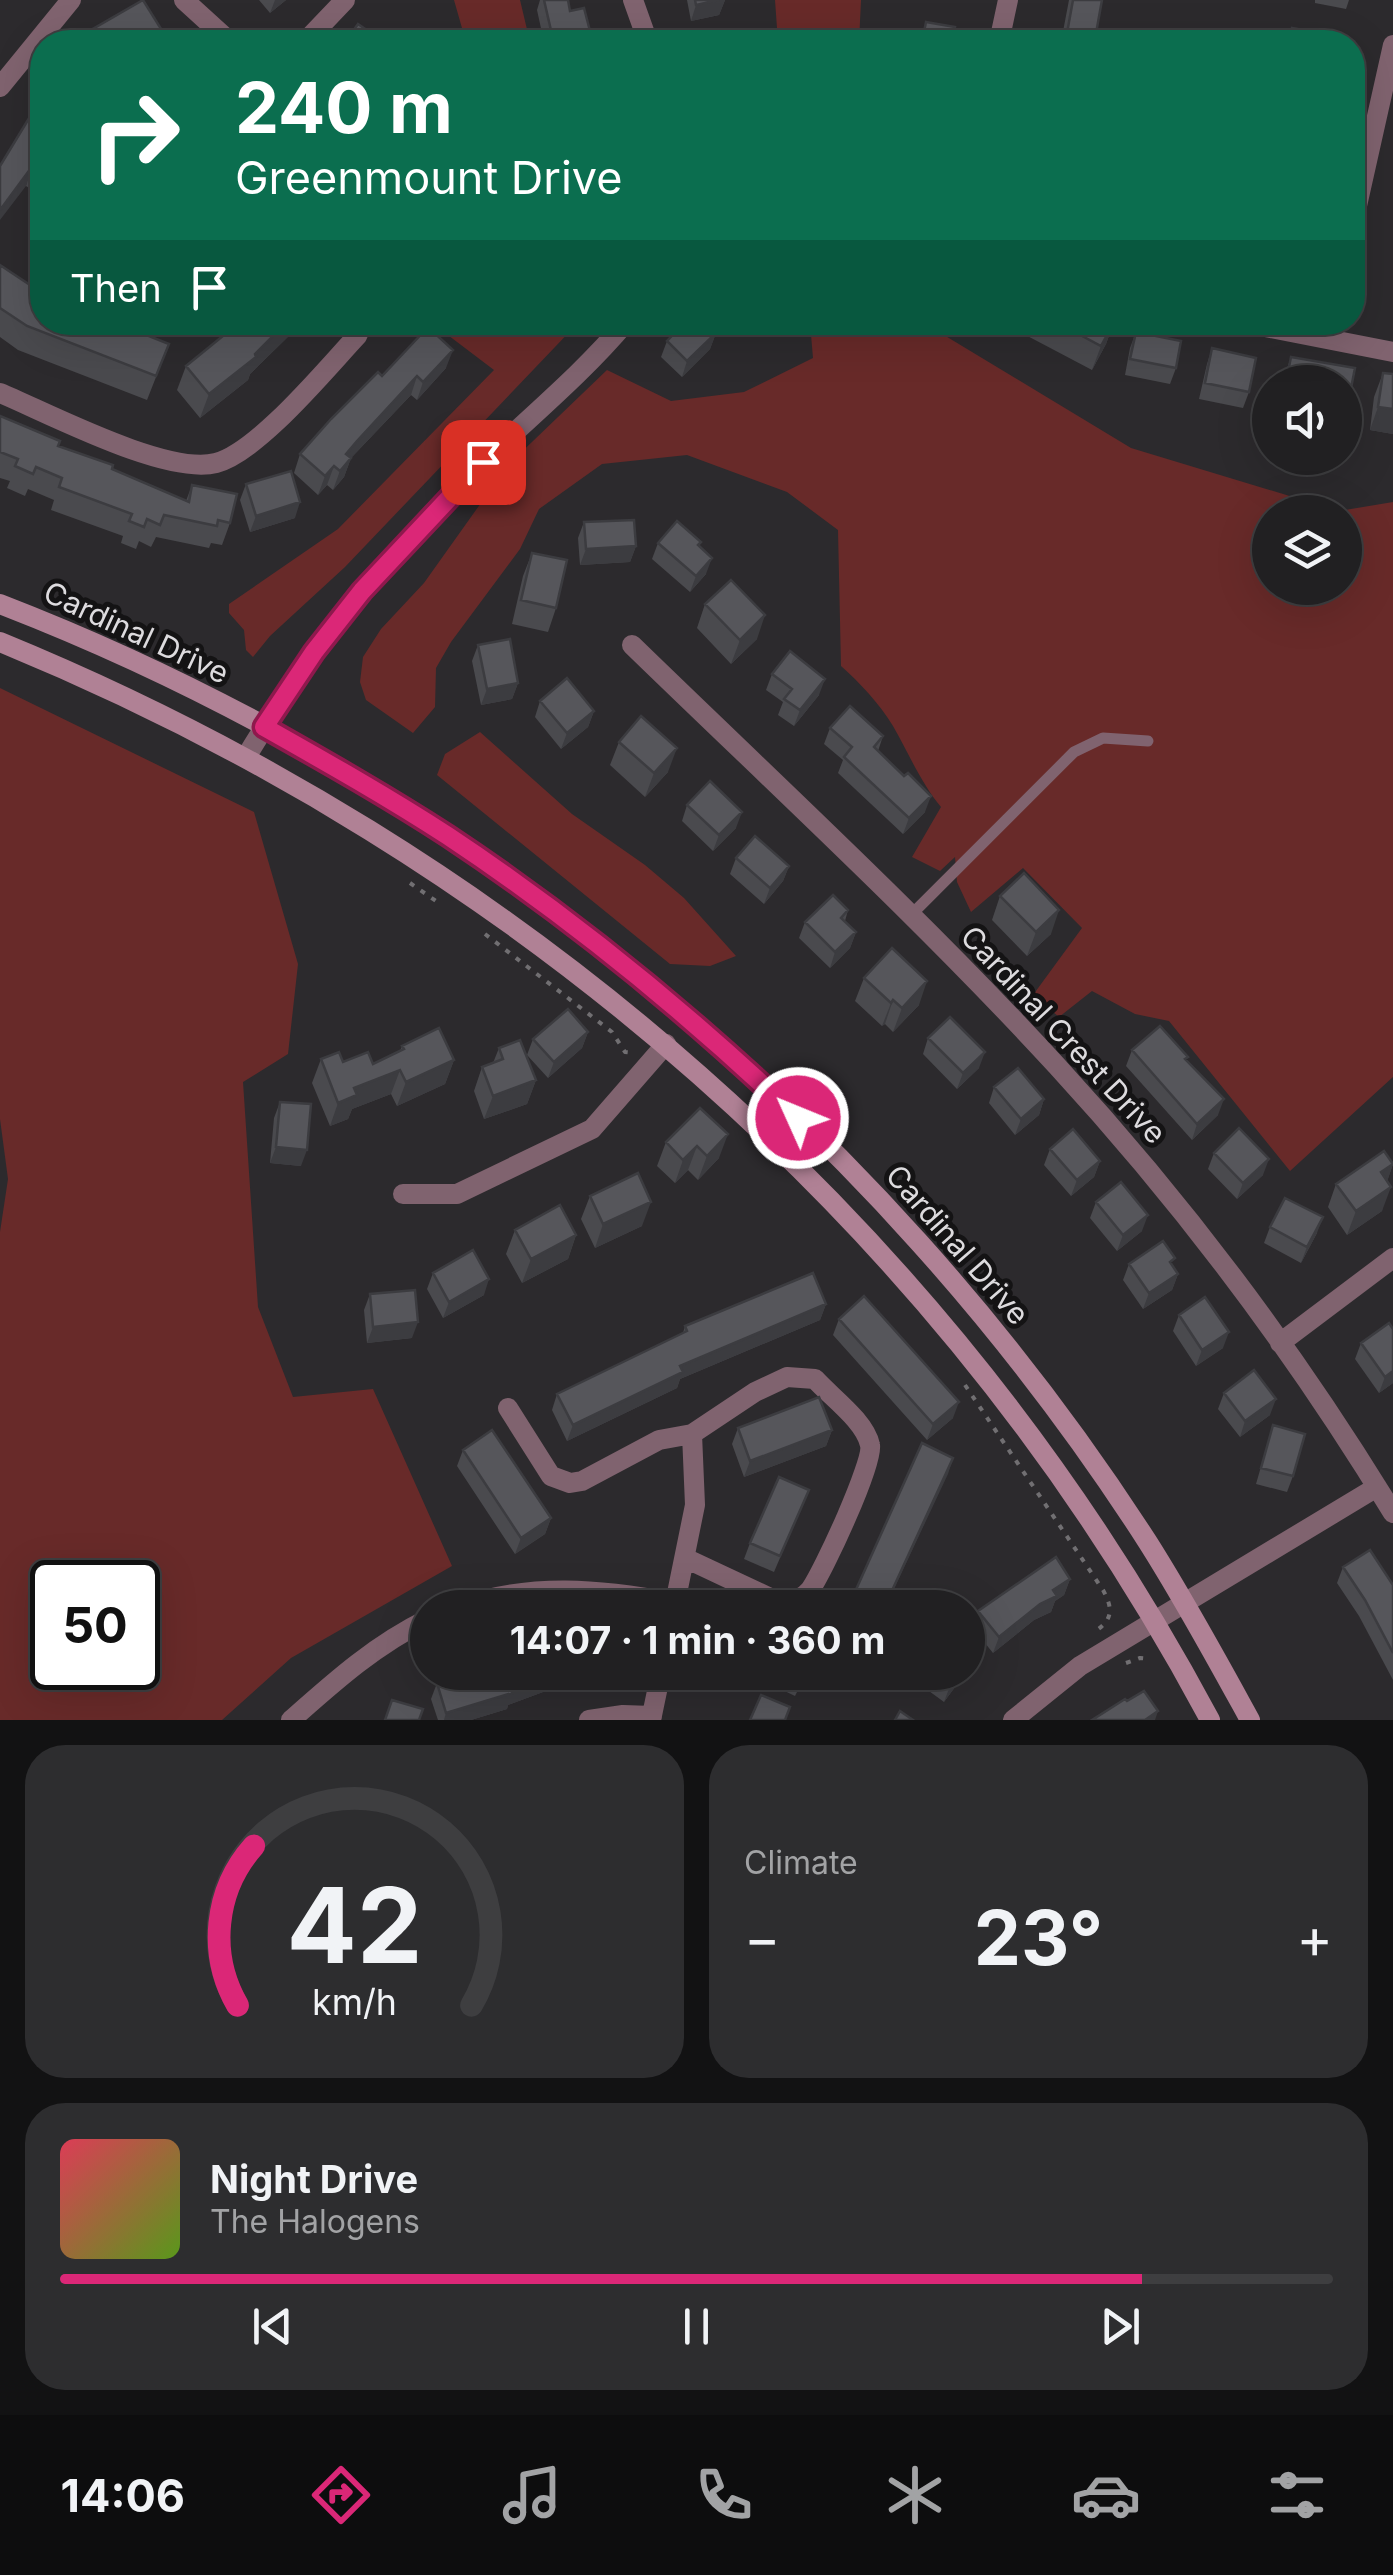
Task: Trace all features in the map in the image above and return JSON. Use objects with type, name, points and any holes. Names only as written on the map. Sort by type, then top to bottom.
[{"type":"main road","name":"Cardinal Drive","points":[[0,604],[117,654],[264,727],[388,799],[511,880],[618,960],[746,1069],[850,1168],[976,1310],[1049,1402],[1146,1539],[1250,1720]]},
{"type":"main road","name":"Cardinal Drive","points":[[0,642],[134,700],[332,805],[456,885],[576,970],[666,1044],[792,1160],[934,1313],[1048,1459],[1098,1532],[1210,1720]]},
{"type":"street","points":[[47,30],[71,0]]},
{"type":"street","points":[[184,0],[217,30]]},
{"type":"street","points":[[316,30],[345,0]]},
{"type":"street","points":[[633,0],[644,30]]},
{"type":"street","points":[[1002,30],[1008,0]]},
{"type":"street","points":[[1365,170],[1393,45]]},
{"type":"street","points":[[0,88],[30,51]]},
{"type":"street","points":[[0,392],[150,456],[183,463],[216,463],[267,432],[357,335]]},
{"type":"street","points":[[246,757],[314,652],[362,591],[483,462],[615,335]]},
{"type":"street","points":[[1341,335],[1393,352]]},
{"type":"street","name":"Cardinal Crest Drive","points":[[632,645],[994,999],[1120,1138],[1204,1240],[1280,1343],[1393,1514]]},
{"type":"street","points":[[402,1194],[458,1194],[592,1129],[666,1044]]},
{"type":"street","points":[[1280,1343],[1393,1258]]},
{"type":"street","points":[[508,1408],[551,1476],[570,1483],[582,1481],[659,1440],[692,1434],[754,1392],[786,1377],[814,1380],[865,1432],[871,1458],[821,1570],[800,1599],[783,1604],[685,1558]]},
{"type":"street","points":[[678,1590],[695,1505],[692,1434]]},
{"type":"street","points":[[1013,1720],[1080,1666],[1377,1487]]},
{"type":"street","points":[[539,1590],[587,1590]]},
{"type":"street","points":[[291,1720],[336,1678],[410,1630]]},
{"type":"street","points":[[589,1720],[623,1715],[652,1718],[657,1690]]},
{"type":"lane","points":[[910,916],[1074,752],[1103,738],[1148,741]]},
{"type":"path","points":[[405,879],[448,909]]},
{"type":"path","points":[[472,926],[600,1022],[619,1039],[625,1052],[632,1051]]},
{"type":"path","points":[[960,1378],[1103,1590],[1110,1614],[1108,1622],[1097,1630]]},
{"type":"path","points":[[1110,1614],[1118,1616]]},
{"type":"shaded area","points":[[454,0],[520,0],[527,30],[463,30]]},
{"type":"shaded area","points":[[775,0],[861,0],[860,30],[777,30]]},
{"type":"shaded area","points":[[448,335],[566,335],[345,567],[270,636],[253,657],[246,650],[244,630],[229,613],[229,604],[338,529],[494,370]]},
{"type":"shaded area","points":[[811,335],[944,335],[1131,448],[1286,495],[1252,495],[1252,605],[1362,605],[1362,507],[1393,502],[1393,1077],[1290,1171],[1169,1021],[1135,1014],[1092,991],[1059,1017],[1033,995],[1082,928],[1023,868],[971,912],[957,882],[955,857],[940,871],[912,857],[941,807],[888,718],[841,666],[838,530],[787,492],[687,455],[602,464],[539,509],[520,549],[436,668],[435,707],[413,733],[366,700],[360,682],[363,657],[381,629],[424,583],[508,465],[607,370],[671,401],[744,392],[813,358]]},
{"type":"shaded area","points":[[0,688],[254,812],[298,964],[288,1054],[243,1082],[258,1307],[293,1397],[373,1389],[452,1566],[291,1658],[222,1720],[0,1720],[0,1232],[8,1179],[0,1119]]},
{"type":"shaded area","points":[[480,732],[572,814],[684,898],[736,956],[710,966],[670,964],[437,775],[445,754]]},
{"type":"building","points":[[143,0],[162,30],[91,30]]},
{"type":"building","points":[[544,0],[568,0],[570,11],[584,8],[590,30],[551,30]]},
{"type":"building","points":[[1073,0],[1102,0],[1097,30],[1068,30]]},
{"type":"building","points":[[926,22],[955,27],[954,30],[924,30]]},
{"type":"building","points":[[30,117],[30,169],[0,210],[0,166]]},
{"type":"building","points":[[0,265],[30,285],[30,327],[0,308]]},
{"type":"building","points":[[50,335],[146,335],[169,344],[156,376]]},
{"type":"building","points":[[224,335],[274,335],[256,357],[209,394],[186,366]]},
{"type":"building","points":[[420,335],[437,335],[453,350],[423,382],[417,376],[346,454],[351,458],[340,471],[334,466],[325,476],[300,454],[378,372],[382,376]]},
{"type":"building","points":[[673,335],[714,335],[687,361],[667,341]]},
{"type":"building","points":[[1080,335],[1107,335],[1101,346]]},
{"type":"building","points":[[1135,335],[1181,341],[1176,368],[1130,359]]},
{"type":"building","points":[[1212,348],[1256,358],[1249,392],[1205,383]]},
{"type":"building","points":[[1291,357],[1338,365],[1289,365]]},
{"type":"building","points":[[1383,373],[1393,374],[1393,409],[1378,407]]},
{"type":"building","points":[[0,416],[60,441],[58,446],[113,465],[112,469],[189,502],[192,485],[237,494],[230,523],[218,520],[217,526],[164,515],[160,525],[147,519],[144,527],[129,521],[132,514],[59,487],[62,478],[36,467],[33,474],[15,466],[18,459],[0,452]]},
{"type":"building","points":[[291,471],[300,502],[256,516],[246,484]]},
{"type":"building","points":[[634,520],[636,546],[586,549],[584,522]]},
{"type":"building","points":[[677,521],[701,542],[698,545],[712,558],[696,576],[658,543]]},
{"type":"building","points":[[532,553],[567,560],[556,608],[521,600]]},
{"type":"building","points":[[731,580],[765,615],[740,640],[705,604]]},
{"type":"building","points":[[510,639],[518,683],[487,689],[478,645]]},
{"type":"building","points":[[790,651],[825,679],[800,710],[784,699],[792,689],[772,674]]},
{"type":"building","points":[[567,678],[594,711],[567,733],[540,701]]},
{"type":"building","points":[[850,706],[883,736],[874,747],[931,796],[909,818],[844,757],[852,747],[830,728]]},
{"type":"building","points":[[641,716],[677,748],[654,773],[619,742]]},
{"type":"building","points":[[710,781],[742,812],[719,835],[687,805]]},
{"type":"building","points":[[755,836],[789,866],[770,888],[736,858]]},
{"type":"building","points":[[1024,873],[1059,910],[1036,932],[1000,896]]},
{"type":"building","points":[[833,895],[848,910],[841,918],[856,932],[835,952],[805,922]]},
{"type":"building","points":[[892,948],[927,981],[902,1008],[864,978]]},
{"type":"building","points":[[568,1009],[588,1032],[554,1062],[533,1039]]},
{"type":"building","points":[[950,1017],[985,1052],[963,1073],[928,1038]]},
{"type":"building","points":[[1160,1026],[1224,1099],[1197,1124],[1132,1050]]},
{"type":"building","points":[[439,1028],[454,1060],[406,1082],[400,1070],[354,1088],[357,1095],[338,1103],[321,1059],[339,1052],[343,1062],[368,1052],[373,1064]]},
{"type":"building","points":[[520,1040],[536,1080],[493,1096],[482,1067],[503,1059],[499,1048]]},
{"type":"building","points":[[1018,1068],[1044,1099],[1021,1119],[994,1087]]},
{"type":"building","points":[[280,1102],[311,1104],[307,1150],[276,1147]]},
{"type":"building","points":[[700,1108],[728,1134],[707,1156],[697,1146],[683,1160],[666,1142]]},
{"type":"building","points":[[1239,1128],[1269,1159],[1243,1183],[1214,1153]]},
{"type":"building","points":[[1073,1129],[1100,1161],[1077,1180],[1050,1149]]},
{"type":"building","points":[[1384,1151],[1393,1164],[1381,1172],[1391,1187],[1356,1211],[1336,1184]]},
{"type":"building","points":[[638,1173],[651,1202],[603,1224],[590,1196]]},
{"type":"building","points":[[1121,1182],[1148,1215],[1123,1235],[1096,1202]]},
{"type":"building","points":[[1285,1198],[1323,1217],[1307,1247],[1270,1227]]},
{"type":"building","points":[[560,1205],[576,1235],[531,1259],[515,1230]]},
{"type":"building","points":[[1163,1241],[1175,1258],[1170,1262],[1178,1274],[1149,1293],[1129,1264]]},
{"type":"building","points":[[473,1250],[489,1279],[449,1302],[433,1273]]},
{"type":"building","points":[[813,1273],[826,1304],[680,1366],[683,1372],[573,1425],[557,1394],[687,1331],[685,1326]]},
{"type":"building","points":[[415,1290],[418,1322],[373,1327],[370,1294]]},
{"type":"building","points":[[864,1296],[959,1402],[933,1424],[839,1319]]},
{"type":"building","points":[[1205,1297],[1229,1332],[1202,1350],[1179,1315]]},
{"type":"building","points":[[1389,1323],[1393,1329],[1393,1371],[1385,1377],[1361,1343]]},
{"type":"building","points":[[1254,1370],[1276,1399],[1245,1421],[1224,1393]]},
{"type":"building","points":[[819,1397],[832,1430],[750,1461],[738,1428]]},
{"type":"building","points":[[1273,1425],[1305,1434],[1293,1476],[1261,1468]]},
{"type":"building","points":[[492,1430],[551,1518],[521,1538],[463,1450]]},
{"type":"building","points":[[922,1443],[953,1458],[892,1590],[856,1590]]},
{"type":"building","points":[[779,1477],[809,1490],[780,1556],[750,1543]]},
{"type":"building","points":[[1370,1550],[1393,1585],[1393,1653],[1343,1567]]},
{"type":"building","points":[[1056,1557],[1070,1579],[1053,1590],[1057,1596],[1040,1604],[999,1637],[985,1620],[985,1606]]},
{"type":"building","points":[[439,1690],[512,1690],[512,1693],[446,1713]]},
{"type":"building","points":[[1144,1691],[1158,1711],[1145,1720],[1092,1720],[1125,1699]]},
{"type":"building","points":[[761,1695],[790,1707],[785,1720],[750,1720]]},
{"type":"building","points":[[392,1700],[423,1709],[419,1720],[385,1720]]},
{"type":"building","points":[[900,1711],[913,1720],[895,1720]]},
{"type":"route","points":[[483,462],[362,591],[314,652],[264,727],[448,836],[511,880],[680,1010],[798,1118]]}]
